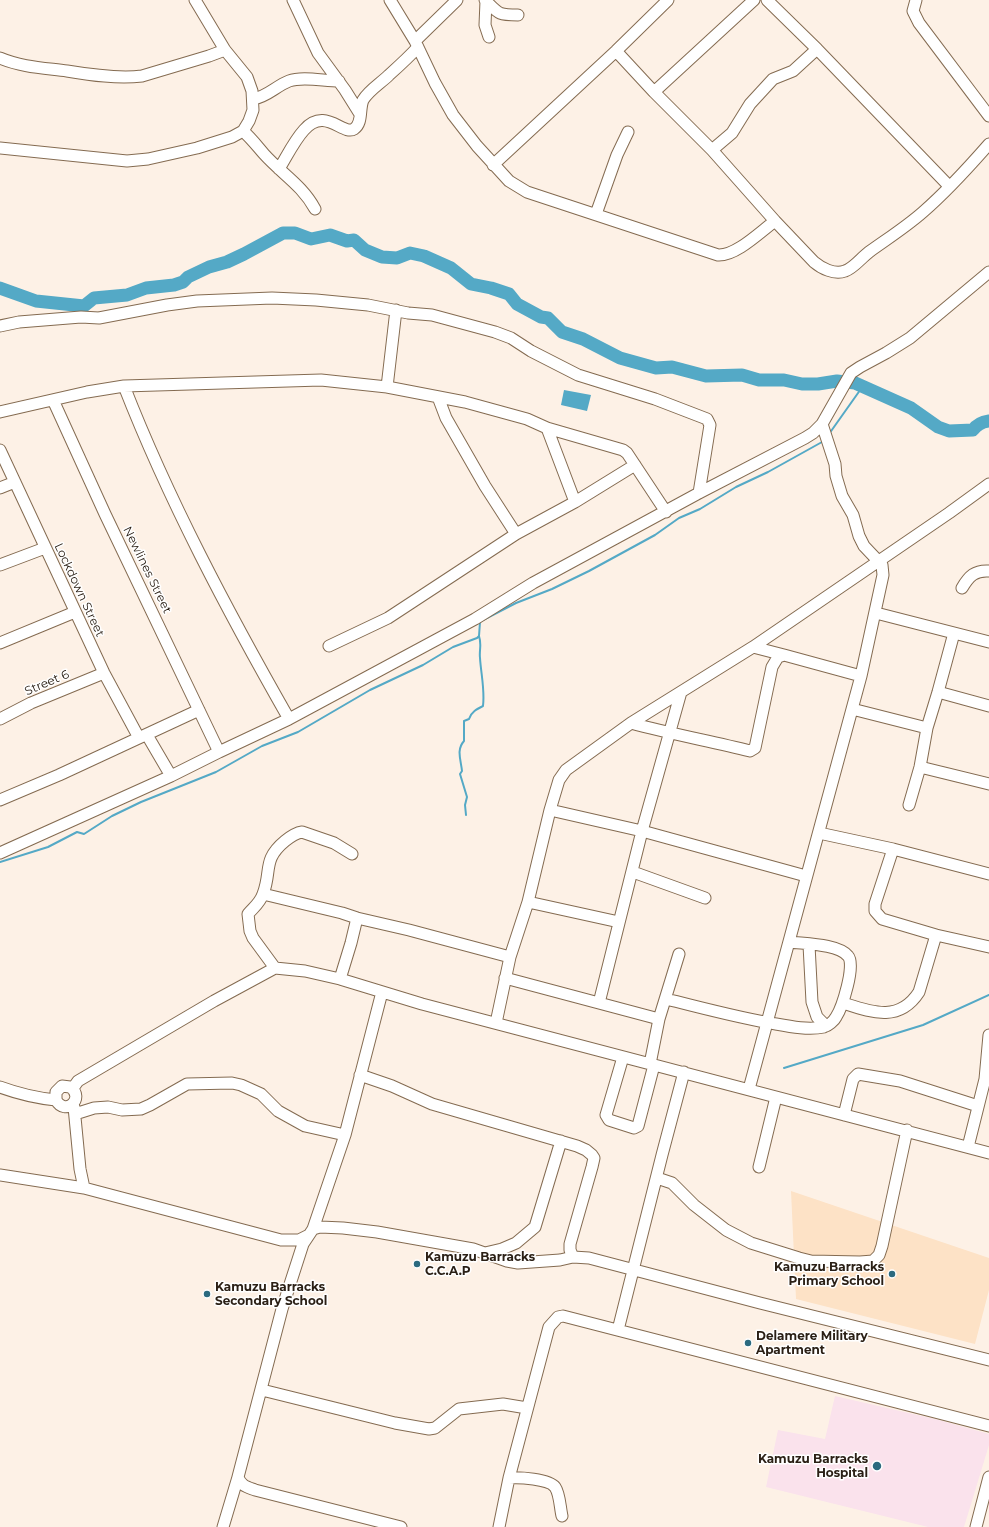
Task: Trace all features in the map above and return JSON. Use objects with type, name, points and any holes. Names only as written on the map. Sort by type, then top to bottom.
[{"type":"street","points":[[0,148],[127,161],[148,159],[197,148],[232,137],[243,131],[253,110],[252,91],[247,78],[224,50],[195,0]]},
{"type":"street","points":[[293,0],[313,45],[360,114]]},
{"type":"street","points":[[390,0],[417,44],[435,83],[453,115],[493,165],[517,188],[718,255],[733,252],[775,221]]},
{"type":"street","points":[[279,168],[304,129],[313,123],[320,120],[331,121],[348,130],[356,128],[360,114],[360,107],[370,91],[417,44],[457,0]]},
{"type":"street","points":[[486,0],[498,13],[502,15],[518,15]]},
{"type":"street","points":[[486,0],[485,25],[489,37]]},
{"type":"street","points":[[493,165],[616,51],[668,0]]},
{"type":"street","points":[[654,92],[754,0]]},
{"type":"street","points":[[768,0],[949,186]]},
{"type":"street","points":[[916,0],[913,11],[919,23],[989,116]]},
{"type":"street","points":[[712,150],[732,133],[750,104],[773,79],[794,71],[817,49]]},
{"type":"street","points":[[0,58],[29,66],[84,74],[130,78],[142,76],[224,50]]},
{"type":"street","points":[[616,51],[654,92],[712,150],[775,221],[818,266],[834,272],[845,271],[923,212],[989,144]]},
{"type":"street","points":[[253,99],[261,98],[289,81],[299,79],[339,82]]},
{"type":"street","points":[[243,131],[256,143],[264,154],[308,196],[315,209]]},
{"type":"street","points":[[596,214],[617,155],[628,132]]},
{"type":"street","points":[[0,853],[171,776],[289,720],[476,619],[533,583],[813,434],[822,424],[851,373],[910,338],[989,272]]},
{"type":"street","points":[[0,326],[19,322],[81,317],[99,318],[166,305],[204,300],[272,298],[368,305],[432,315],[495,332],[511,338],[531,351],[578,375],[655,399],[707,419],[710,425],[699,494]]},
{"type":"street","points":[[387,387],[396,310]]},
{"type":"street","points":[[0,412],[124,386],[321,380],[387,387],[465,402],[527,419],[547,428],[623,450],[627,453],[666,512]]},
{"type":"street","points":[[124,386],[143,436],[171,495],[245,642],[289,720]]},
{"type":"street","points":[[438,397],[441,409],[450,425],[485,486],[516,534]]},
{"type":"street","name":"Newlines Street","points":[[53,400],[105,514],[219,752]]},
{"type":"street","points":[[749,1089],[861,676],[876,613],[883,570],[882,565],[864,546],[859,536],[853,515],[842,496],[836,476],[835,464],[822,424]]},
{"type":"street","points":[[547,428],[575,502]]},
{"type":"street","name":"Lockdown Street","points":[[0,450],[104,673],[143,736],[171,776]]},
{"type":"street","points":[[329,646],[388,618],[516,534],[575,502],[634,465]]},
{"type":"street","points":[[0,488],[15,482]]},
{"type":"street","points":[[496,1023],[510,957],[528,902],[550,810],[559,780],[566,770],[631,723],[753,647],[878,560],[949,514],[989,484]]},
{"type":"street","points":[[0,565],[45,548]]},
{"type":"street","points":[[962,588],[968,578],[973,574],[989,571]]},
{"type":"street","points":[[0,643],[75,612]]},
{"type":"street","points":[[876,613],[989,642]]},
{"type":"street","points":[[909,805],[920,767],[927,728],[954,633]]},
{"type":"street","points":[[753,647],[861,676]]},
{"type":"street","points":[[631,723],[750,751],[753,750],[755,748],[772,667],[778,657],[784,655]]},
{"type":"street","name":"Street 6","points":[[0,719],[31,703],[104,673]]},
{"type":"street","points":[[599,1003],[633,872],[642,831],[680,692]]},
{"type":"street","points":[[938,692],[989,706]]},
{"type":"street","points":[[852,709],[927,728]]},
{"type":"street","points":[[0,800],[199,710]]},
{"type":"street","points":[[920,767],[989,784]]},
{"type":"street","points":[[550,810],[642,831],[806,876]]},
{"type":"street","points":[[274,968],[253,938],[250,930],[248,914],[258,906],[263,894],[269,863],[273,853],[297,833],[302,832],[334,843],[352,854]]},
{"type":"street","points":[[819,833],[893,849],[989,874]]},
{"type":"street","points":[[893,849],[876,904],[875,911],[882,919],[936,935],[989,947]]},
{"type":"street","points":[[633,872],[704,898]]},
{"type":"street","points":[[263,894],[409,930],[510,957]]},
{"type":"street","points":[[528,902],[619,922]]},
{"type":"street","points":[[340,979],[357,918]]},
{"type":"street","points":[[843,1003],[880,1013],[893,1012],[905,1006],[915,998],[919,992],[936,935]]},
{"type":"street","points":[[666,999],[729,1016],[767,1023],[810,1028],[826,1026],[836,1018],[843,1003],[851,963],[848,956],[826,946],[790,942]]},
{"type":"street","points":[[809,945],[812,1002],[817,1017],[826,1026]]},
{"type":"street","points":[[624,1057],[606,1118],[608,1120],[634,1128],[638,1126],[652,1064],[659,1019],[679,954]]},
{"type":"street","points":[[72,1088],[78,1081],[159,1032],[274,968],[305,971],[340,979],[422,1004],[844,1115],[907,1130],[989,1153]]},
{"type":"street","points":[[505,978],[659,1019]]},
{"type":"street","points":[[222,1527],[238,1477],[282,1309],[302,1244],[310,1232],[345,1135],[382,992]]},
{"type":"street","points":[[968,1147],[978,1106],[987,1079],[989,1035]]},
{"type":"street","points":[[618,1330],[684,1072]]},
{"type":"street","points":[[844,1115],[854,1079],[858,1074],[900,1081],[978,1106]]},
{"type":"street","points":[[360,1075],[392,1086],[432,1104],[561,1141],[586,1150],[592,1155],[594,1158],[592,1167],[570,1244],[570,1250],[573,1257]]},
{"type":"street","points":[[84,1188],[80,1170],[74,1109],[76,1096],[72,1088],[68,1086],[60,1088],[55,1094],[56,1100],[64,1107],[69,1106],[74,1109],[108,1107],[122,1110],[140,1109],[150,1105],[187,1084],[232,1083],[241,1085],[261,1094],[278,1111],[305,1126],[345,1135]]},
{"type":"street","points":[[0,1088],[30,1097],[56,1100]]},
{"type":"street","points":[[759,1167],[776,1096]]},
{"type":"street","points":[[657,1178],[672,1184],[694,1205],[726,1230],[751,1243],[811,1261],[873,1261],[878,1255],[882,1246],[907,1130]]},
{"type":"street","points":[[485,1253],[502,1249],[516,1243],[535,1227],[561,1141]]},
{"type":"street","points":[[0,1175],[84,1188],[281,1240],[299,1240],[310,1232],[330,1227],[360,1229],[466,1248],[507,1261],[523,1263],[560,1260],[573,1257],[588,1258],[633,1271],[989,1360]]},
{"type":"street","points":[[499,1527],[509,1478],[549,1327],[558,1317],[563,1316],[989,1426]]},
{"type":"street","points":[[262,1390],[395,1423],[429,1429],[435,1428],[459,1409],[503,1404],[527,1408]]},
{"type":"street","points":[[238,1477],[244,1486],[255,1490],[401,1527]]},
{"type":"street","points":[[976,1527],[989,1477]]},
{"type":"street","points":[[509,1478],[523,1478],[554,1486],[557,1490],[562,1516]]},
{"type":"shaded area","name":"Kamuzu Barracks Primary School","points":[[791,1191],[989,1258],[989,1290],[975,1344],[796,1299]]},
{"type":"shaded area","name":"Kamuzu Barracks Hospital","points":[[835,1396],[939,1420],[989,1434],[989,1445],[964,1527],[928,1527],[766,1487],[778,1430],[825,1439]]},
{"type":"water","points":[[564,390],[591,395],[587,411],[561,405]]},
{"type":"waterway","points":[[0,288],[36,301],[84,306],[94,298],[127,295],[146,288],[174,285],[183,282],[188,277],[209,267],[227,262],[283,233],[295,233],[311,239],[330,235],[347,241],[354,240],[365,250],[382,257],[397,258],[410,253],[424,256],[451,268],[471,284],[491,288],[509,294],[517,304],[541,317],[548,318],[562,332],[583,339],[620,358],[656,368],[672,367],[706,376],[742,375],[759,380],[784,380],[802,384],[818,384],[837,381],[855,383],[911,408],[938,427],[949,431],[973,430],[976,426],[989,421]]},
{"type":"waterway","points":[[829,434],[863,386]]},
{"type":"waterway","points":[[0,862],[48,847],[77,832],[84,834],[112,816],[141,802],[216,772],[262,746],[298,732],[370,690],[423,665],[453,647],[477,638],[479,636],[480,622],[483,620],[516,603],[552,589],[589,571],[655,535],[679,518],[700,509],[736,487],[768,472],[822,442]]},
{"type":"waterway","points":[[466,815],[465,805],[467,797],[460,774],[462,771],[460,748],[464,741],[464,721],[469,719],[476,710],[483,706],[479,636]]},
{"type":"waterway","points":[[784,1068],[923,1025],[989,995]]},
{"type":"place","name":"Kamuzu Barracks C.C.A.P","points":[[417,1264]]},
{"type":"place","name":"Kamuzu Barracks Primary School","points":[[892,1274]]},
{"type":"place","name":"Kamuzu Barracks Secondary School","points":[[207,1294]]},
{"type":"place","name":"Delamere Military Apartment","points":[[748,1343]]},
{"type":"place","name":"Kamuzu Barracks Hospital","points":[[877,1466]]}]
